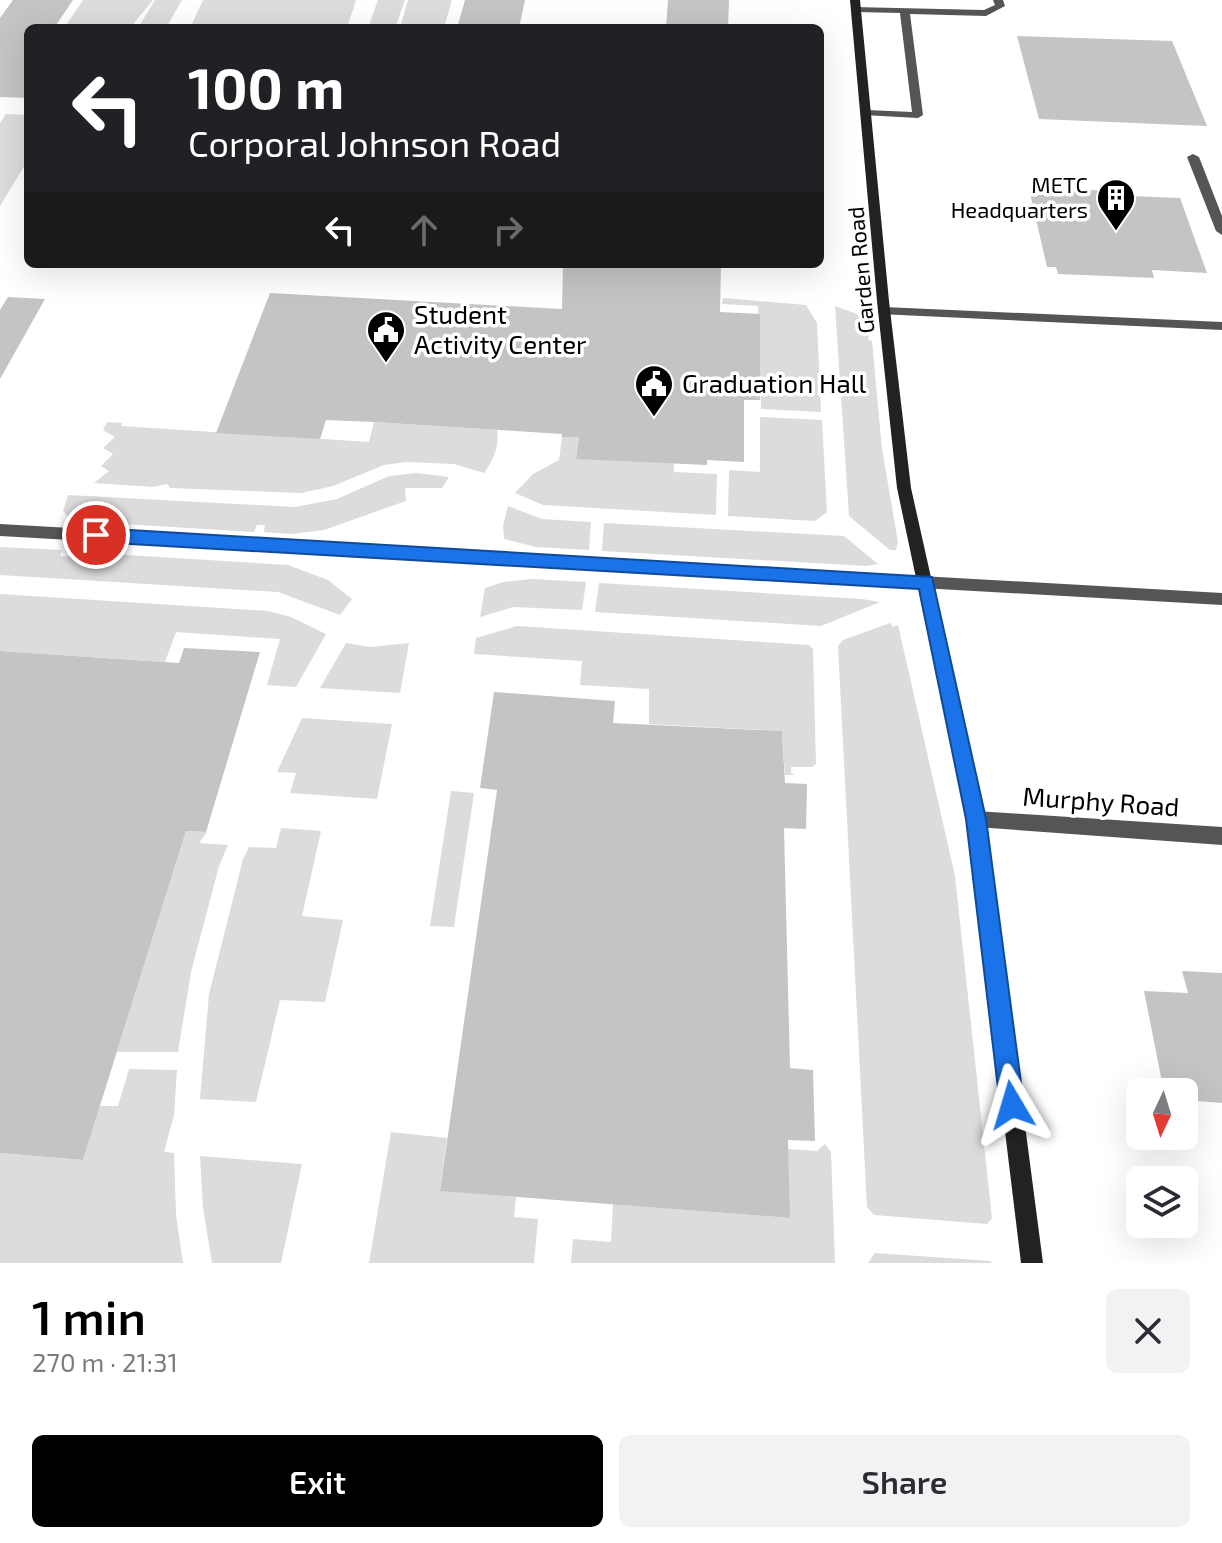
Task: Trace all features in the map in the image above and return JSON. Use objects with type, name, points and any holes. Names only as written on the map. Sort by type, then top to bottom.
[{"type":"street","points":[[856,5],[905,11],[986,13],[1000,6],[998,0]]},
{"type":"street","name":"Garden Road","points":[[856,5],[904,488],[976,819],[1032,1263]]},
{"type":"street","points":[[867,113],[918,115],[905,11]]},
{"type":"street","points":[[1193,157],[1222,231]]},
{"type":"street","points":[[884,311],[1222,326]]},
{"type":"street","points":[[0,530],[1222,599]]},
{"type":"street","name":"Murphy Road","points":[[976,819],[1222,836]]},
{"type":"shaded area","points":[[83,0],[153,0],[133,24],[67,24]]},
{"type":"shaded area","points":[[155,0],[182,0],[168,24],[140,24]]},
{"type":"shaded area","points":[[203,0],[356,0],[348,24],[192,24]]},
{"type":"shaded area","points":[[378,0],[405,0],[396,24],[369,24]]},
{"type":"shaded area","points":[[408,0],[452,0],[445,24],[401,24]]},
{"type":"shaded area","points":[[6,114],[24,115],[24,167],[0,206],[0,123]]},
{"type":"shaded area","points":[[723,298],[806,305],[817,323],[821,412],[761,409],[758,306],[722,304]]},
{"type":"shaded area","points":[[835,306],[857,314],[871,330],[868,340],[872,341],[882,449],[898,542],[896,550],[890,550],[849,516]]},
{"type":"shaded area","points":[[760,417],[822,420],[827,512],[815,521],[728,516],[729,470],[760,472]]},
{"type":"shaded area","points":[[107,422],[122,423],[121,426],[369,442],[374,422],[497,430],[498,441],[484,473],[454,464],[407,462],[384,465],[333,486],[301,493],[170,488],[167,484],[153,487],[94,483],[109,471],[101,466],[113,454],[103,448],[115,437],[103,430]]},
{"type":"shaded area","points":[[562,437],[579,437],[576,458],[674,463],[674,472],[717,474],[716,515],[543,505],[515,493],[533,474],[559,460]]},
{"type":"shaded area","points":[[417,473],[449,477],[442,488],[405,488],[406,501],[324,530],[291,534],[264,532],[265,525],[257,525],[254,532],[72,521],[63,511],[68,495],[295,507],[337,499],[389,476]]},
{"type":"shaded area","points":[[508,506],[542,519],[591,522],[589,550],[536,547],[504,539],[503,526]]},
{"type":"shaded area","points":[[604,523],[844,536],[878,564],[866,566],[602,551]]},
{"type":"shaded area","points":[[0,547],[62,550],[60,556],[76,557],[95,553],[288,565],[328,580],[352,599],[340,615],[278,592],[0,575]]},
{"type":"shaded area","points":[[532,579],[586,582],[582,610],[513,607],[480,617],[485,588],[503,582]]},
{"type":"shaded area","points":[[599,583],[880,602],[821,626],[595,612]]},
{"type":"shaded area","points":[[0,594],[268,611],[291,617],[326,634],[296,687],[267,685],[280,639],[176,632],[165,662],[0,651]]},
{"type":"shaded area","points":[[890,623],[893,627],[898,625],[955,876],[992,1218],[987,1224],[874,1215],[867,1207],[838,646],[843,640]]},
{"type":"shaded area","points":[[517,626],[809,645],[813,649],[816,764],[812,767],[791,767],[791,773],[795,775],[785,775],[782,731],[649,724],[649,689],[580,685],[582,661],[474,654],[476,638]]},
{"type":"shaded area","points":[[346,643],[370,647],[409,643],[400,693],[320,688]]},
{"type":"shaded area","points":[[302,718],[392,724],[377,799],[290,793],[296,773],[277,772]]},
{"type":"shaded area","points":[[451,791],[474,793],[454,927],[430,926]]},
{"type":"shaded area","points":[[281,828],[321,831],[302,916],[343,920],[325,1002],[280,1000],[256,1102],[200,1099],[209,994],[243,859],[249,847],[276,848]]},
{"type":"shaded area","points":[[186,831],[207,832],[199,843],[228,845],[219,866],[191,972],[178,1052],[117,1052]]},
{"type":"shaded area","points":[[129,1069],[177,1070],[174,1115],[164,1152],[174,1153],[176,1215],[183,1263],[0,1263],[0,1153],[83,1160],[100,1106],[118,1106]]},
{"type":"shaded area","points":[[391,1132],[447,1138],[440,1190],[516,1197],[514,1217],[538,1219],[534,1263],[369,1263]]},
{"type":"shaded area","points":[[825,1144],[831,1152],[835,1263],[571,1263],[573,1239],[611,1242],[613,1204],[789,1218],[788,1149],[817,1151]]},
{"type":"shaded area","points":[[200,1156],[302,1164],[281,1263],[212,1263],[203,1208]]},
{"type":"shaded area","points":[[875,1253],[990,1261],[992,1263],[868,1263]]},
{"type":"building","points":[[13,0],[73,0],[57,24],[24,24],[24,98],[0,97],[0,18]]},
{"type":"building","points":[[465,0],[525,0],[520,24],[458,24]]},
{"type":"building","points":[[668,0],[729,0],[728,24],[666,24]]},
{"type":"building","points":[[1017,36],[1172,41],[1207,126],[1039,119]]},
{"type":"building","name":"METC Headquarters","points":[[1051,188],[1180,198],[1207,273],[1152,270],[1154,278],[1058,274],[1056,267],[1047,267],[1030,193]]},
{"type":"building","points":[[563,268],[721,268],[720,312],[760,314],[760,400],[744,400],[744,462],[707,460],[707,465],[576,459],[579,437],[374,422],[326,420],[320,439],[216,433],[270,293],[562,309]]},
{"type":"building","points":[[8,297],[45,299],[0,379],[0,310]]},
{"type":"building","points":[[184,648],[260,652],[206,832],[186,831],[83,1160],[0,1153],[0,651],[179,663]]},
{"type":"building","points":[[494,692],[615,701],[613,723],[782,731],[785,783],[807,784],[806,829],[784,828],[790,1068],[813,1070],[815,1141],[788,1140],[790,1218],[440,1191],[497,790],[480,788]]},
{"type":"building","points":[[1182,971],[1222,973],[1222,1103],[1198,1101],[1198,1078],[1161,1078],[1144,991],[1188,993]]},
{"type":"place","name":"METC Headquarters","points":[[1116,232]]},
{"type":"place","name":"Student Activity Center","points":[[386,364]]},
{"type":"place","name":"Graduation Hall","points":[[654,418]]},
{"type":"route","points":[[96,535],[926,582],[976,819],[1012,1105]]}]
